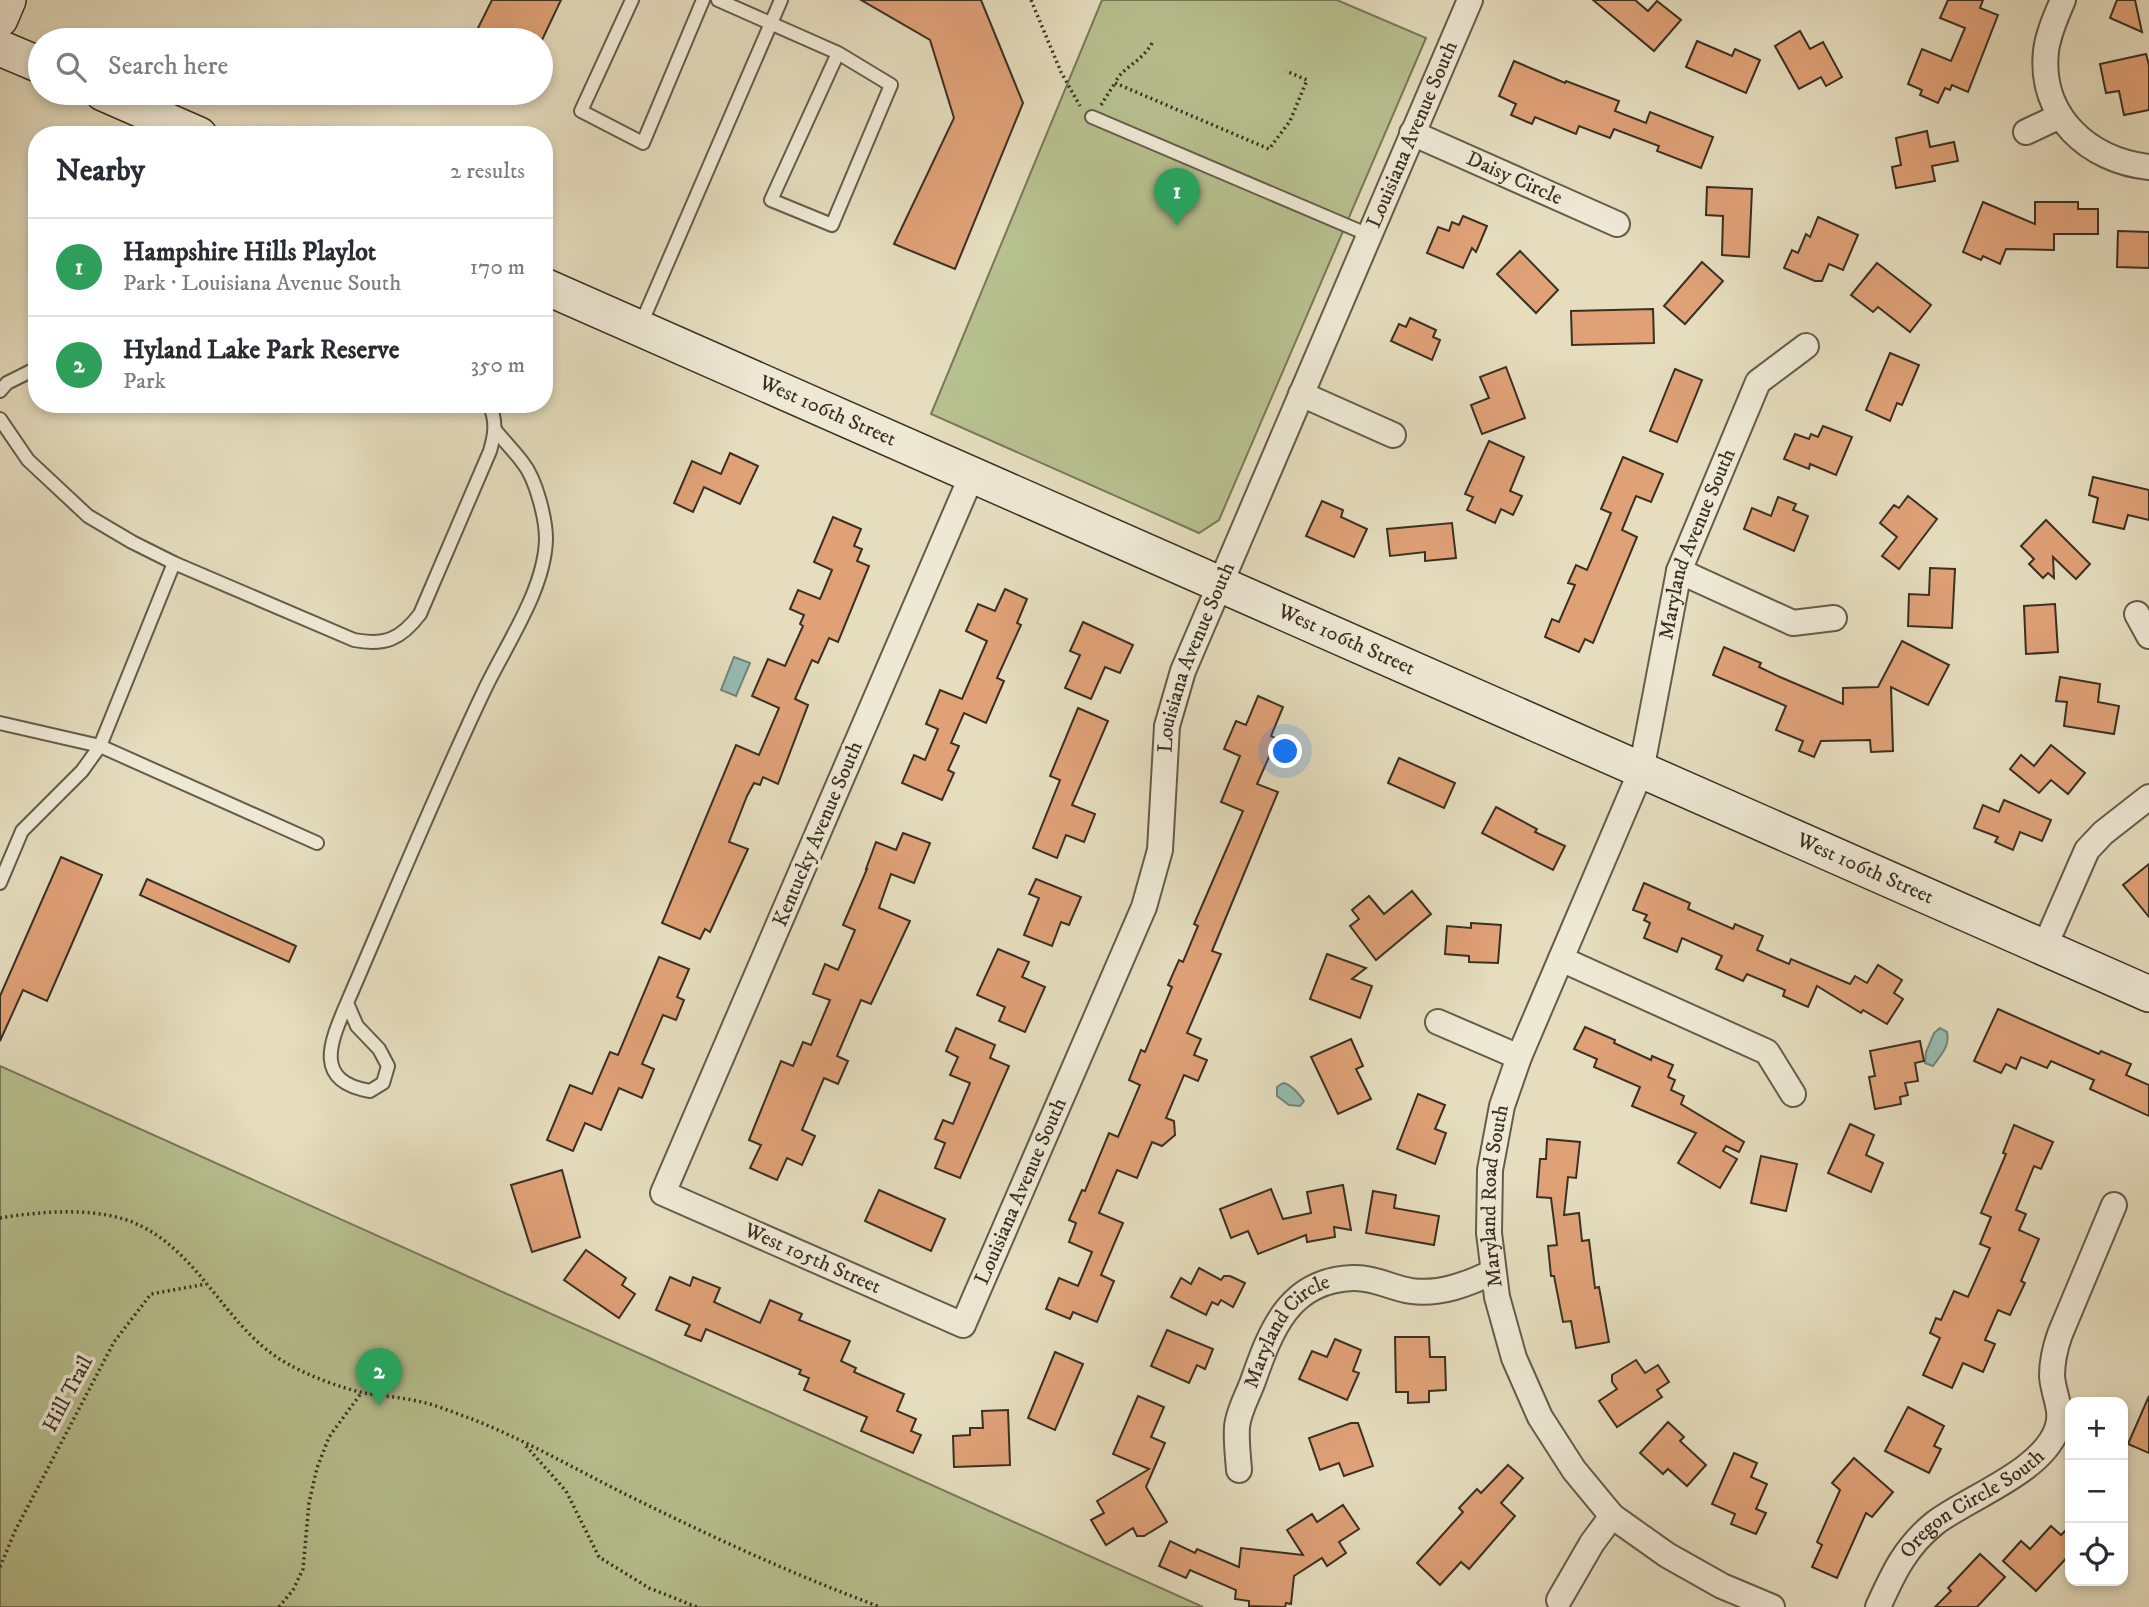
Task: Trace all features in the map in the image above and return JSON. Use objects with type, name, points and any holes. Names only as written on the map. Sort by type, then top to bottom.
[{"type":"street","points":[[0,19],[8,0]]},
{"type":"street","name":"Louisiana Avenue South","points":[[963,1325],[1144,907],[1160,850],[1167,726],[1182,671],[1470,0]]},
{"type":"street","points":[[2063,0],[2053,23],[2046,51],[2046,79],[2060,116],[2071,131],[2092,149],[2119,162],[2149,167]]},
{"type":"street","points":[[0,48],[28,60]]},
{"type":"street","points":[[130,105],[178,126]]},
{"type":"street","points":[[2026,132],[2060,116]]},
{"type":"street","name":"Daisy Circle","points":[[1412,133],[1618,224]]},
{"type":"street","name":"West 106th Street","points":[[553,290],[2149,994]]},
{"type":"street","name":"Maryland Avenue South","points":[[1641,771],[1679,571],[1758,382],[1806,346]]},
{"type":"street","points":[[1301,394],[1393,435]]},
{"type":"street","name":"Kentucky Avenue South","points":[[663,1193],[972,475]]},
{"type":"street","points":[[1679,571],[1793,623],[1834,618]]},
{"type":"street","points":[[2137,614],[2149,636]]},
{"type":"street","name":"Maryland Road South","points":[[1641,771],[1519,1057],[1502,1106],[1490,1170],[1489,1233],[1493,1272],[1514,1358],[1540,1417],[1574,1470],[1612,1516],[1667,1555],[1722,1586],[1772,1607]]},
{"type":"street","points":[[2044,948],[2087,850],[2103,833],[2149,797]]},
{"type":"street","points":[[1561,958],[1767,1052],[1793,1094]]},
{"type":"street","points":[[1438,1022],[1519,1057]]},
{"type":"street","name":"West 105th Street","points":[[663,1193],[963,1325]]},
{"type":"street","name":"Oregon Circle South","points":[[1878,1607],[1894,1570],[1913,1545],[1935,1523],[2027,1466],[2058,1428],[2060,1413],[2052,1377],[2053,1355],[2114,1205]]},
{"type":"street","name":"Maryland Circle","points":[[1239,1470],[1237,1425],[1270,1335],[1284,1311],[1304,1293],[1329,1281],[1356,1277],[1411,1291],[1439,1290],[1467,1284],[1493,1272]]},
{"type":"street","points":[[1559,1600],[1592,1543],[1612,1516]]},
{"type":"lane","points":[[632,0],[581,111],[643,143],[703,0]]},
{"type":"lane","points":[[719,0],[838,53],[891,85],[832,225],[771,200],[838,53]]},
{"type":"lane","points":[[639,328],[781,0]]},
{"type":"lane","points":[[1092,117],[1369,234]]},
{"type":"lane","points":[[0,391],[7,383],[28,372]]},
{"type":"lane","points":[[0,419],[28,460],[88,516],[174,563],[354,640],[372,643],[393,639],[409,629],[420,614],[490,451],[496,431],[493,413]]},
{"type":"lane","points":[[347,1003],[357,1026],[379,1049],[388,1066],[383,1083],[370,1091],[348,1086],[339,1078],[332,1067],[332,1044],[347,1003],[426,819],[484,691],[531,597],[542,567],[546,539],[541,504],[526,466],[496,431]]},
{"type":"lane","points":[[0,883],[22,831],[82,771],[100,746],[174,563]]},
{"type":"lane","points":[[0,723],[100,746],[317,843]]},
{"type":"path","points":[[1031,0],[1061,72],[1084,112],[1092,117],[1120,74],[1145,55],[1152,43]]},
{"type":"path","points":[[1115,83],[1269,149],[1290,121],[1307,80],[1286,71]]},
{"type":"path","points":[[0,1218],[30,1213],[67,1212],[121,1219],[140,1225],[160,1237],[181,1256],[252,1337],[271,1354],[321,1379],[362,1392],[419,1401],[473,1420],[740,1551],[880,1607]]},
{"type":"path","name":"Hill Trail","points":[[0,1567],[15,1531],[114,1342],[151,1294],[206,1284]]},
{"type":"path","points":[[279,1607],[293,1590],[303,1569],[309,1503],[317,1468],[330,1437],[362,1392]]},
{"type":"path","points":[[525,1444],[566,1491],[599,1557],[649,1588],[697,1607]]},
{"type":"green space","points":[[1102,0],[1337,0],[1426,38],[1219,520],[1199,533],[931,414]]},
{"type":"green space","points":[[0,1066],[1203,1607],[0,1607]]},
{"type":"water","points":[[734,657],[750,663],[736,696],[721,690]]},
{"type":"water","points":[[1940,1028],[1947,1032],[1947,1043],[1933,1066],[1925,1063],[1926,1052],[1934,1033]]},
{"type":"water","points":[[1283,1083],[1292,1087],[1302,1098],[1304,1101],[1300,1106],[1289,1105],[1277,1096],[1277,1087]]},
{"type":"building","points":[[492,0],[561,0],[548,28],[478,28]]},
{"type":"building","points":[[861,0],[981,0],[1023,103],[955,269],[894,244],[954,118],[930,40]]},
{"type":"building","points":[[1593,0],[1635,0],[1648,11],[1657,1],[1681,20],[1654,51]]},
{"type":"building","points":[[1948,0],[1983,0],[1980,8],[1998,15],[1968,92],[1952,85],[1950,90],[1945,88],[1938,103],[1920,95],[1922,90],[1908,84],[1922,49],[1951,61],[1965,28],[1940,18]]},
{"type":"building","points":[[2117,0],[2135,0],[2142,32],[2110,18]]},
{"type":"building","points":[[1800,31],[1810,49],[1823,42],[1842,77],[1826,86],[1821,77],[1799,89],[1775,46]]},
{"type":"building","points":[[1697,41],[1732,56],[1735,49],[1760,60],[1746,93],[1686,67]]},
{"type":"building","points":[[2146,54],[2149,65],[2149,110],[2124,115],[2119,91],[2106,93],[2100,64]]},
{"type":"building","points":[[1514,61],[1565,83],[1566,81],[1619,101],[1615,111],[1646,123],[1650,112],[1713,137],[1701,168],[1657,151],[1659,146],[1614,129],[1610,138],[1579,126],[1576,134],[1535,117],[1532,124],[1511,115],[1516,104],[1499,96]]},
{"type":"building","points":[[1927,131],[1930,147],[1954,142],[1958,161],[1932,166],[1935,181],[1896,188],[1892,167],[1901,165],[1896,138]]},
{"type":"building","points":[[1707,187],[1752,189],[1749,257],[1722,255],[1723,216],[1706,215]]},
{"type":"building","points":[[1983,202],[2035,224],[2035,202],[2078,202],[2078,209],[2098,209],[2098,234],[2054,234],[2054,250],[2006,249],[2000,264],[1983,256],[1981,260],[1963,252]]},
{"type":"building","points":[[1463,216],[1487,226],[1476,252],[1472,248],[1463,268],[1427,253],[1438,227],[1449,231],[1452,222],[1459,225]]},
{"type":"building","points":[[1818,217],[1858,235],[1843,270],[1829,264],[1822,281],[1815,281],[1784,268],[1792,250],[1798,253],[1806,234],[1810,237]]},
{"type":"building","points":[[2118,231],[2149,232],[2149,268],[2117,267]]},
{"type":"building","points":[[1520,251],[1558,290],[1536,313],[1497,274]]},
{"type":"building","points":[[1702,262],[1723,281],[1685,324],[1664,306]]},
{"type":"building","points":[[1877,263],[1931,305],[1910,332],[1878,307],[1873,312],[1851,295]]},
{"type":"building","points":[[1653,309],[1654,343],[1572,345],[1571,311]]},
{"type":"building","points":[[1410,318],[1436,330],[1433,337],[1440,340],[1432,360],[1391,341],[1399,324],[1406,327]]},
{"type":"building","points":[[1890,353],[1919,365],[1902,405],[1897,403],[1890,421],[1866,410]]},
{"type":"building","points":[[1506,367],[1525,418],[1482,434],[1471,405],[1489,398],[1480,377]]},
{"type":"building","points":[[1675,369],[1702,380],[1677,442],[1650,431]]},
{"type":"building","points":[[1823,426],[1852,437],[1836,475],[1810,464],[1809,469],[1784,459],[1795,434],[1809,439],[1811,434],[1818,437]]},
{"type":"building","points":[[1489,441],[1524,457],[1510,491],[1522,496],[1513,515],[1501,509],[1495,523],[1467,510],[1473,497],[1465,494]]},
{"type":"building","points":[[730,453],[758,466],[740,504],[704,487],[693,512],[674,503],[692,461],[721,474]]},
{"type":"building","points":[[1623,457],[1663,474],[1651,502],[1636,496],[1622,530],[1637,537],[1593,643],[1585,639],[1579,652],[1545,637],[1552,619],[1559,622],[1575,585],[1568,583],[1576,565],[1587,570],[1611,513],[1601,509]]},
{"type":"building","points":[[2093,477],[2149,490],[2149,520],[2128,515],[2124,529],[2093,522],[2098,498],[2089,495]]},
{"type":"building","points":[[1908,496],[1937,519],[1899,569],[1882,556],[1897,537],[1880,523],[1894,505],[1899,508]]},
{"type":"building","points":[[1778,497],[1796,504],[1793,510],[1808,516],[1794,551],[1744,529],[1752,508],[1771,516]]},
{"type":"building","points":[[1322,501],[1343,510],[1341,517],[1367,529],[1354,557],[1306,536]]},
{"type":"building","points":[[833,517],[861,529],[854,546],[862,549],[857,561],[869,566],[838,642],[829,638],[818,663],[812,660],[795,699],[808,705],[778,784],[763,777],[760,785],[754,783],[747,796],[729,842],[748,849],[710,932],[705,929],[700,939],[662,923],[736,745],[759,755],[779,708],[752,696],[768,659],[785,666],[803,626],[800,624],[804,615],[790,609],[798,590],[820,599],[832,570],[814,562]]},
{"type":"building","points":[[2046,520],[2090,564],[2076,579],[2053,557],[2054,578],[2048,573],[2043,578],[2029,564],[2034,559],[2021,546]]},
{"type":"building","points":[[1452,523],[1456,558],[1425,561],[1425,552],[1390,556],[1387,529]]},
{"type":"building","points":[[1930,568],[1955,569],[1952,628],[1908,626],[1909,594],[1929,595]]},
{"type":"building","points":[[1005,589],[1027,599],[1017,623],[1021,625],[997,678],[1004,681],[986,723],[964,713],[951,743],[959,746],[948,770],[954,773],[942,800],[902,783],[914,755],[925,760],[938,729],[926,724],[940,690],[962,699],[987,641],[966,631],[978,604],[995,611]]},
{"type":"building","points":[[2055,604],[2058,652],[2026,654],[2024,606]]},
{"type":"building","points":[[1083,622],[1133,645],[1120,673],[1105,667],[1091,699],[1065,688],[1080,655],[1070,651]]},
{"type":"building","points":[[1902,641],[1949,665],[1928,705],[1891,687],[1893,751],[1871,752],[1870,740],[1821,741],[1814,757],[1799,751],[1803,741],[1776,730],[1786,706],[1713,675],[1724,647],[1761,663],[1759,667],[1843,704],[1843,688],[1878,687]]},
{"type":"building","points":[[2060,677],[2100,684],[2098,702],[2119,706],[2114,734],[2064,726],[2067,702],[2056,701]]},
{"type":"building","points":[[1258,696],[1283,707],[1271,736],[1277,739],[1257,784],[1278,792],[1212,951],[1221,954],[1187,1033],[1201,1039],[1194,1055],[1207,1060],[1198,1081],[1184,1075],[1166,1118],[1174,1121],[1175,1135],[1162,1146],[1152,1142],[1137,1178],[1117,1170],[1099,1213],[1123,1223],[1101,1275],[1114,1281],[1097,1322],[1073,1312],[1070,1319],[1046,1309],[1059,1278],[1078,1286],[1092,1252],[1069,1242],[1076,1223],[1069,1220],[1082,1190],[1085,1191],[1109,1133],[1118,1137],[1140,1085],[1129,1080],[1141,1050],[1145,1052],[1172,987],[1168,985],[1179,960],[1183,962],[1198,926],[1194,924],[1243,811],[1221,802],[1240,756],[1224,749],[1236,721],[1246,725]]},
{"type":"building","points":[[1078,708],[1108,721],[1072,805],[1095,814],[1084,842],[1066,835],[1057,858],[1033,848],[1060,780],[1050,776]]},
{"type":"building","points":[[2051,745],[2085,773],[2068,794],[2051,780],[2039,793],[2010,769],[2021,755],[2034,766]]},
{"type":"building","points":[[1399,758],[1455,783],[1444,808],[1388,783]]},
{"type":"building","points":[[2004,800],[2051,820],[2042,841],[2020,832],[2013,850],[1995,842],[1998,837],[1974,828],[1983,805],[1999,812]]},
{"type":"building","points":[[1496,807],[1537,829],[1535,832],[1565,846],[1553,870],[1482,833]]},
{"type":"building","points":[[903,833],[930,843],[914,883],[891,874],[879,908],[910,921],[871,1004],[861,1000],[837,1056],[848,1061],[838,1084],[824,1078],[802,1130],[815,1136],[802,1165],[787,1158],[777,1180],[750,1168],[761,1145],[749,1140],[781,1061],[793,1066],[803,1042],[811,1045],[830,1000],[813,994],[825,964],[838,970],[855,930],[843,925],[876,842],[896,850]]},
{"type":"building","points":[[61,857],[102,875],[47,1001],[23,990],[0,1041],[0,996]]},
{"type":"building","points":[[2149,864],[2149,917],[2123,885]]},
{"type":"building","points":[[147,879],[296,946],[289,962],[140,895]]},
{"type":"building","points":[[1036,879],[1081,897],[1069,925],[1061,922],[1052,946],[1024,935],[1039,898],[1029,894]]},
{"type":"building","points":[[1644,883],[1690,903],[1688,909],[1733,929],[1735,924],[1763,936],[1757,950],[1789,964],[1791,959],[1850,984],[1855,976],[1867,983],[1878,965],[1902,980],[1894,993],[1903,999],[1887,1024],[1863,1010],[1861,1013],[1817,986],[1808,1007],[1783,996],[1785,990],[1747,974],[1743,981],[1716,969],[1722,956],[1682,938],[1677,952],[1644,938],[1650,923],[1644,920],[1647,915],[1633,910]]},
{"type":"building","points":[[1412,891],[1431,914],[1376,960],[1350,926],[1359,919],[1352,910],[1369,896],[1384,914]]},
{"type":"building","points":[[1471,923],[1501,925],[1498,963],[1469,962],[1469,956],[1445,954],[1447,926],[1471,928]]},
{"type":"building","points":[[998,949],[1029,962],[1022,977],[1045,987],[1025,1032],[999,1021],[1005,1007],[977,995]]},
{"type":"building","points":[[1327,954],[1366,968],[1352,979],[1372,986],[1360,1018],[1310,999]]},
{"type":"building","points":[[659,957],[689,969],[677,997],[684,1000],[676,1020],[663,1015],[642,1064],[654,1069],[642,1098],[619,1088],[601,1130],[585,1123],[573,1151],[547,1140],[570,1085],[592,1094],[610,1052],[618,1055]]},
{"type":"building","points":[[1998,1009],[2099,1054],[2101,1051],[2131,1064],[2126,1075],[2149,1085],[2149,1116],[2090,1089],[2094,1080],[2051,1061],[2047,1068],[2021,1057],[2016,1069],[2006,1064],[2001,1073],[1974,1061]]},
{"type":"building","points":[[1585,1027],[1651,1060],[1652,1056],[1673,1065],[1668,1077],[1675,1080],[1671,1090],[1684,1096],[1681,1104],[1744,1142],[1739,1152],[1726,1146],[1723,1151],[1737,1159],[1720,1188],[1678,1163],[1696,1133],[1632,1106],[1640,1087],[1594,1067],[1597,1059],[1574,1049]]},
{"type":"building","points":[[956,1028],[995,1045],[990,1058],[1009,1066],[960,1178],[935,1168],[945,1143],[935,1139],[943,1120],[953,1124],[970,1083],[950,1075],[958,1057],[946,1051]]},
{"type":"building","points":[[1351,1039],[1363,1066],[1356,1069],[1371,1099],[1338,1114],[1311,1057]]},
{"type":"building","points":[[1920,1041],[1924,1061],[1915,1063],[1918,1081],[1905,1083],[1908,1095],[1900,1097],[1901,1104],[1875,1109],[1869,1077],[1875,1076],[1870,1051]]},
{"type":"building","points":[[1418,1094],[1445,1105],[1435,1129],[1446,1133],[1435,1164],[1397,1149]]},
{"type":"building","points":[[1850,1124],[1874,1135],[1866,1155],[1883,1163],[1871,1192],[1828,1173]]},
{"type":"building","points":[[2014,1125],[2053,1142],[2041,1169],[2034,1166],[2016,1210],[2026,1214],[2019,1230],[2039,1239],[2021,1281],[2025,1283],[2010,1315],[1998,1310],[1985,1340],[1995,1344],[1983,1372],[1963,1363],[1952,1388],[1923,1375],[1940,1338],[1930,1333],[1936,1318],[1941,1320],[1954,1291],[1968,1297],[1990,1248],[1980,1244],[1991,1217],[1981,1213],[2006,1154],[2003,1153]]},
{"type":"building","points":[[1547,1139],[1580,1142],[1576,1178],[1568,1177],[1564,1215],[1579,1213],[1582,1241],[1589,1240],[1595,1288],[1599,1287],[1609,1342],[1576,1348],[1571,1321],[1563,1322],[1554,1276],[1551,1276],[1548,1246],[1557,1245],[1551,1198],[1537,1197],[1540,1159],[1546,1159]]},
{"type":"building","points":[[1761,1156],[1797,1164],[1786,1211],[1751,1203]]},
{"type":"building","points":[[562,1170],[580,1237],[532,1252],[511,1185]]},
{"type":"building","points":[[1343,1185],[1351,1230],[1334,1227],[1335,1237],[1307,1242],[1306,1235],[1258,1254],[1248,1231],[1231,1238],[1220,1209],[1271,1189],[1283,1219],[1311,1213],[1307,1192]]},
{"type":"building","points":[[879,1190],[945,1219],[931,1251],[865,1221]]},
{"type":"building","points":[[1373,1191],[1396,1195],[1394,1208],[1439,1216],[1434,1245],[1366,1233]]},
{"type":"building","points":[[586,1250],[626,1278],[622,1285],[635,1294],[619,1318],[564,1280]]},
{"type":"building","points":[[1199,1268],[1221,1280],[1224,1276],[1230,1276],[1245,1283],[1233,1307],[1221,1300],[1218,1305],[1212,1302],[1206,1315],[1171,1297],[1181,1278],[1191,1284]]},
{"type":"building","points":[[670,1277],[690,1286],[693,1277],[720,1288],[714,1302],[760,1323],[770,1300],[802,1314],[799,1320],[850,1341],[841,1361],[856,1368],[854,1372],[904,1394],[897,1411],[916,1419],[911,1431],[921,1435],[913,1453],[861,1431],[867,1417],[804,1390],[809,1378],[799,1374],[801,1370],[706,1329],[701,1341],[685,1335],[690,1325],[656,1310]]},
{"type":"building","points":[[1167,1330],[1213,1349],[1205,1369],[1197,1365],[1189,1383],[1151,1366]]},
{"type":"building","points":[[1395,1337],[1429,1337],[1430,1357],[1445,1357],[1446,1390],[1429,1391],[1429,1402],[1408,1403],[1408,1392],[1396,1392]]},
{"type":"building","points":[[1335,1339],[1361,1350],[1353,1371],[1359,1373],[1347,1400],[1299,1379],[1312,1351],[1327,1357]]},
{"type":"building","points":[[1055,1352],[1083,1364],[1055,1430],[1028,1418]]},
{"type":"building","points":[[1636,1360],[1645,1373],[1658,1365],[1669,1382],[1657,1390],[1662,1397],[1617,1427],[1599,1401],[1617,1389],[1612,1382],[1612,1375]]},
{"type":"building","points":[[1138,1396],[1164,1407],[1151,1437],[1165,1443],[1146,1487],[1167,1522],[1144,1536],[1137,1536],[1133,1528],[1106,1545],[1091,1520],[1104,1513],[1097,1501],[1149,1469],[1113,1454]]},
{"type":"building","points":[[2149,1396],[2149,1453],[2128,1444]]},
{"type":"building","points":[[1908,1407],[1944,1426],[1934,1446],[1941,1449],[1929,1473],[1885,1451]]},
{"type":"building","points":[[1008,1410],[1010,1465],[954,1467],[953,1436],[970,1435],[970,1428],[983,1428],[982,1411]]},
{"type":"building","points":[[1668,1422],[1684,1437],[1680,1441],[1706,1465],[1687,1486],[1668,1469],[1663,1474],[1640,1453]]},
{"type":"building","points":[[1358,1423],[1373,1466],[1344,1476],[1339,1463],[1320,1470],[1309,1438]]},
{"type":"building","points":[[1734,1453],[1757,1463],[1751,1477],[1767,1484],[1756,1509],[1766,1513],[1756,1534],[1731,1524],[1735,1514],[1712,1504]]},
{"type":"building","points":[[1854,1458],[1893,1492],[1872,1517],[1866,1513],[1837,1578],[1812,1567],[1822,1545],[1817,1542],[1840,1490],[1832,1483]]},
{"type":"building","points":[[1508,1465],[1523,1478],[1501,1503],[1515,1516],[1469,1569],[1461,1562],[1440,1585],[1417,1563],[1463,1512],[1459,1508],[1477,1489],[1481,1493]]},
{"type":"building","points":[[1343,1505],[1359,1529],[1339,1542],[1346,1553],[1327,1566],[1322,1558],[1294,1576],[1291,1604],[1286,1603],[1285,1607],[1249,1606],[1249,1601],[1235,1599],[1236,1590],[1190,1570],[1186,1578],[1159,1566],[1170,1541],[1195,1553],[1197,1549],[1239,1567],[1241,1548],[1303,1555],[1287,1530],[1312,1514],[1317,1522]]},
{"type":"building","points":[[2051,1526],[2061,1535],[2065,1531],[2065,1559],[2036,1591],[2003,1561],[2021,1541],[2030,1549]]},
{"type":"building","points":[[1980,1554],[2005,1577],[1977,1607],[1935,1607],[1951,1591],[1948,1588]]},
{"type":"place","name":"Hampshire Hills Playlot","points":[[1177,226]]},
{"type":"place","name":"Hyland Lake Park Reserve","points":[[379,1406]]}]
